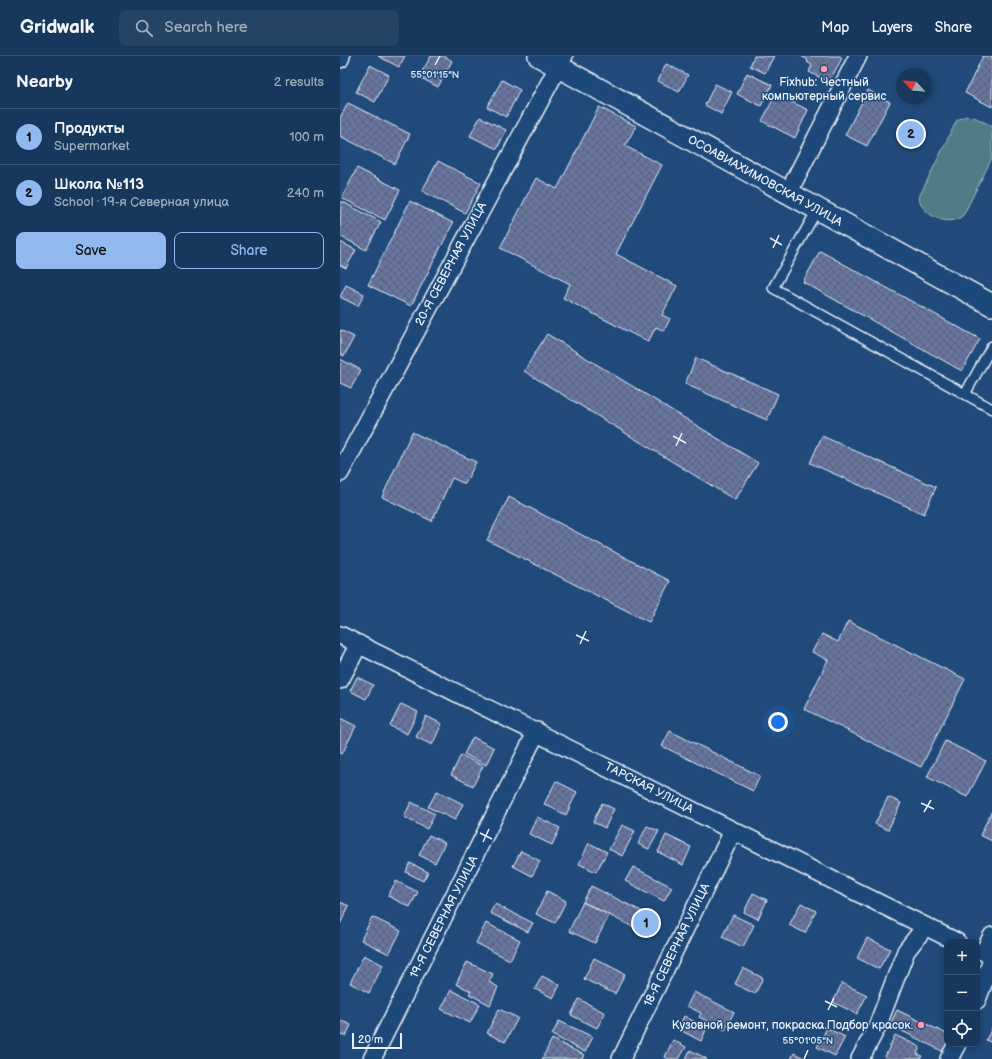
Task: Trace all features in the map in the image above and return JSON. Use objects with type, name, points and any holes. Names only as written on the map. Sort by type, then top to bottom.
[{"type":"street","name":"ОСОАВИАХИМОВСКАЯ УЛИЦА","points":[[539,56],[560,61],[788,194],[992,305]]},
{"type":"street","points":[[788,194],[858,56]]},
{"type":"street","name":"20-Я СЕВЕРНАЯ УЛИЦА","points":[[340,473],[560,61]]},
{"type":"street","name":"ТАРСКАЯ УЛИЦА","points":[[340,635],[951,939]]},
{"type":"street","points":[[340,680],[359,644]]},
{"type":"street","name":"19-Я СЕВЕРНАЯ УЛИЦА","points":[[372,1059],[537,732]]},
{"type":"street","name":"18-Я СЕВЕРНАЯ УЛИЦА","points":[[621,1059],[733,831]]},
{"type":"street","points":[[860,1059],[877,1027],[906,951],[925,927]]},
{"type":"street","points":[[980,985],[986,955],[992,936]]},
{"type":"street","points":[[949,1059],[955,1047]]},
{"type":"lane","points":[[817,210],[773,288],[992,409]]},
{"type":"lane","points":[[965,394],[992,346]]},
{"type":"green space","points":[[966,116],[974,117],[992,126],[992,158],[964,214],[959,219],[952,221],[945,220],[931,215],[925,210],[919,197],[957,120]]},
{"type":"building","points":[[378,56],[405,56],[399,67]]},
{"type":"building","points":[[431,56],[444,56],[452,61],[438,87],[419,77]]},
{"type":"building","points":[[754,56],[774,56],[765,73],[750,66]]},
{"type":"building","name":"Fixhub: Честный компьютерный сервис","points":[[801,56],[840,56],[842,58],[829,82],[809,72],[812,65],[807,62],[808,60]]},
{"type":"building","points":[[983,56],[992,56],[992,107],[965,93]]},
{"type":"building","points":[[666,64],[688,75],[679,92],[658,81]]},
{"type":"building","points":[[370,65],[389,75],[375,102],[356,92]]},
{"type":"building","points":[[747,73],[772,85],[761,106],[737,94]]},
{"type":"building","points":[[502,80],[520,90],[506,117],[487,107]]},
{"type":"building","points":[[715,84],[732,92],[721,114],[705,105]]},
{"type":"building","points":[[868,90],[890,102],[867,146],[845,135]]},
{"type":"building","points":[[776,94],[808,110],[795,138],[762,121]]},
{"type":"building","points":[[348,103],[410,134],[395,164],[340,136],[340,118]]},
{"type":"building","points":[[599,107],[636,126],[625,146],[662,165],[616,254],[677,286],[662,315],[670,319],[664,331],[656,327],[648,342],[563,298],[570,284],[500,248],[536,178],[557,189]]},
{"type":"building","points":[[480,117],[506,130],[497,149],[470,136]]},
{"type":"building","points":[[438,161],[481,183],[465,213],[422,191]]},
{"type":"building","points":[[357,168],[400,190],[385,220],[342,198]]},
{"type":"building","points":[[341,201],[381,222],[366,250],[340,236]]},
{"type":"building","points":[[410,201],[453,223],[411,306],[368,285]]},
{"type":"building","points":[[340,242],[356,250],[346,268],[340,265]]},
{"type":"building","points":[[820,251],[980,339],[962,371],[803,282]]},
{"type":"building","points":[[346,285],[364,294],[358,306],[340,297]]},
{"type":"building","points":[[340,330],[354,337],[344,356],[340,354]]},
{"type":"building","points":[[547,334],[758,463],[735,500],[524,371]]},
{"type":"building","points":[[696,358],[778,394],[767,420],[685,384]]},
{"type":"building","points":[[340,359],[361,370],[351,388],[340,383]]},
{"type":"building","points":[[412,432],[476,462],[465,484],[452,478],[432,521],[382,497]]},
{"type":"building","points":[[822,436],[936,487],[924,514],[810,463]]},
{"type":"building","points":[[509,497],[670,581],[649,622],[487,540]]},
{"type":"building","points":[[848,621],[965,679],[921,767],[804,709],[828,660],[812,652],[822,634],[838,642]]},
{"type":"building","points":[[357,677],[373,685],[366,699],[350,691]]},
{"type":"building","points":[[401,704],[418,712],[407,734],[390,726]]},
{"type":"building","points":[[426,716],[442,724],[432,745],[416,737]]},
{"type":"building","points":[[340,718],[356,726],[342,754],[340,753]]},
{"type":"building","points":[[670,731],[760,776],[753,791],[662,746]]},
{"type":"building","points":[[473,737],[494,748],[486,765],[464,754]]},
{"type":"building","points":[[945,741],[986,761],[967,797],[927,777]]},
{"type":"building","points":[[461,755],[483,766],[473,786],[451,775]]},
{"type":"building","points":[[556,781],[577,792],[566,815],[544,804]]},
{"type":"building","points":[[437,791],[463,804],[455,820],[428,807]]},
{"type":"building","points":[[888,797],[901,803],[888,830],[875,824]]},
{"type":"building","points":[[411,802],[435,814],[427,829],[404,817]]},
{"type":"building","points":[[602,803],[614,809],[605,828],[593,822]]},
{"type":"building","points":[[992,811],[992,841],[980,835]]},
{"type":"building","points":[[537,817],[560,828],[552,845],[529,834]]},
{"type":"building","points":[[622,825],[635,831],[622,856],[609,849]]},
{"type":"building","points":[[647,826],[659,831],[649,849],[638,844]]},
{"type":"building","points":[[429,835],[445,843],[435,863],[419,855]]},
{"type":"building","points":[[666,835],[691,847],[683,865],[658,852]]},
{"type":"building","points":[[589,843],[607,852],[596,872],[579,864]]},
{"type":"building","points":[[521,851],[540,861],[532,876],[513,866]]},
{"type":"building","points":[[410,863],[428,872],[423,881],[406,872]]},
{"type":"building","points":[[633,867],[672,887],[664,901],[625,881]]},
{"type":"building","points":[[396,881],[418,892],[410,907],[388,896]]},
{"type":"building","points":[[591,886],[655,918],[647,934],[583,902]]},
{"type":"building","points":[[547,891],[566,901],[555,923],[536,914]]},
{"type":"building","points":[[753,893],[767,900],[758,919],[744,912]]},
{"type":"building","points":[[340,902],[349,906],[340,924]]},
{"type":"building","points":[[583,902],[609,915],[595,943],[569,931]]},
{"type":"building","points":[[801,903],[816,911],[805,933],[789,925]]},
{"type":"building","points":[[495,904],[533,923],[528,932],[490,913]]},
{"type":"building","points":[[733,915],[754,925],[743,947],[722,937]]},
{"type":"building","points":[[372,917],[401,931],[389,954],[361,940]]},
{"type":"building","points":[[486,923],[520,940],[510,960],[476,943]]},
{"type":"building","points":[[867,938],[890,949],[879,969],[857,958]]},
{"type":"building","points":[[364,955],[383,965],[369,993],[350,983]]},
{"type":"building","points":[[594,958],[625,974],[615,994],[584,979]]},
{"type":"building","points":[[467,962],[493,974],[489,982],[498,987],[490,1005],[469,994],[471,991],[456,984]]},
{"type":"building","points":[[743,968],[763,978],[755,994],[735,984]]},
{"type":"building","points":[[542,976],[560,985],[553,998],[535,989]]},
{"type":"building","points":[[842,983],[867,995],[857,1014],[833,1002]]},
{"type":"building","points":[[451,990],[480,1004],[470,1023],[441,1009]]},
{"type":"building","points":[[694,992],[734,1012],[725,1030],[699,1017],[701,1013],[687,1006]]},
{"type":"building","points":[[579,999],[605,1013],[597,1028],[571,1015]]},
{"type":"building","points":[[499,1009],[518,1018],[505,1042],[487,1033]]},
{"type":"building","points":[[897,1010],[944,1033],[944,1047],[946,1047],[944,1052],[890,1025]]},
{"type":"building","points":[[684,1016],[707,1028],[701,1041],[678,1029]]},
{"type":"building","points":[[340,1020],[351,1025],[346,1036],[340,1034]]},
{"type":"building","points":[[559,1021],[593,1037],[585,1052],[552,1035]]},
{"type":"building","points":[[827,1028],[845,1037],[835,1056],[817,1047]]},
{"type":"building","points":[[992,1028],[992,1043],[986,1040]]},
{"type":"building","points":[[895,1035],[920,1047],[917,1054],[922,1056],[920,1059],[884,1059]]},
{"type":"building","points":[[552,1039],[584,1055],[582,1059],[542,1059]]},
{"type":"building","points":[[673,1040],[686,1047],[679,1059],[670,1059],[665,1057]]},
{"type":"building","points":[[690,1050],[707,1059],[686,1059]]},
{"type":"building","points":[[794,1053],[806,1059],[791,1059]]},
{"type":"place","name":"Fixhub: Честный компьютерный сервис","points":[[824,69]]},
{"type":"place","name":"Школа №113","points":[[911,134]]},
{"type":"place","name":"Продукты","points":[[646,923]]},
{"type":"place","name":"Кузовной ремонт, покраска.Подбор красок.","points":[[921,1025]]}]
